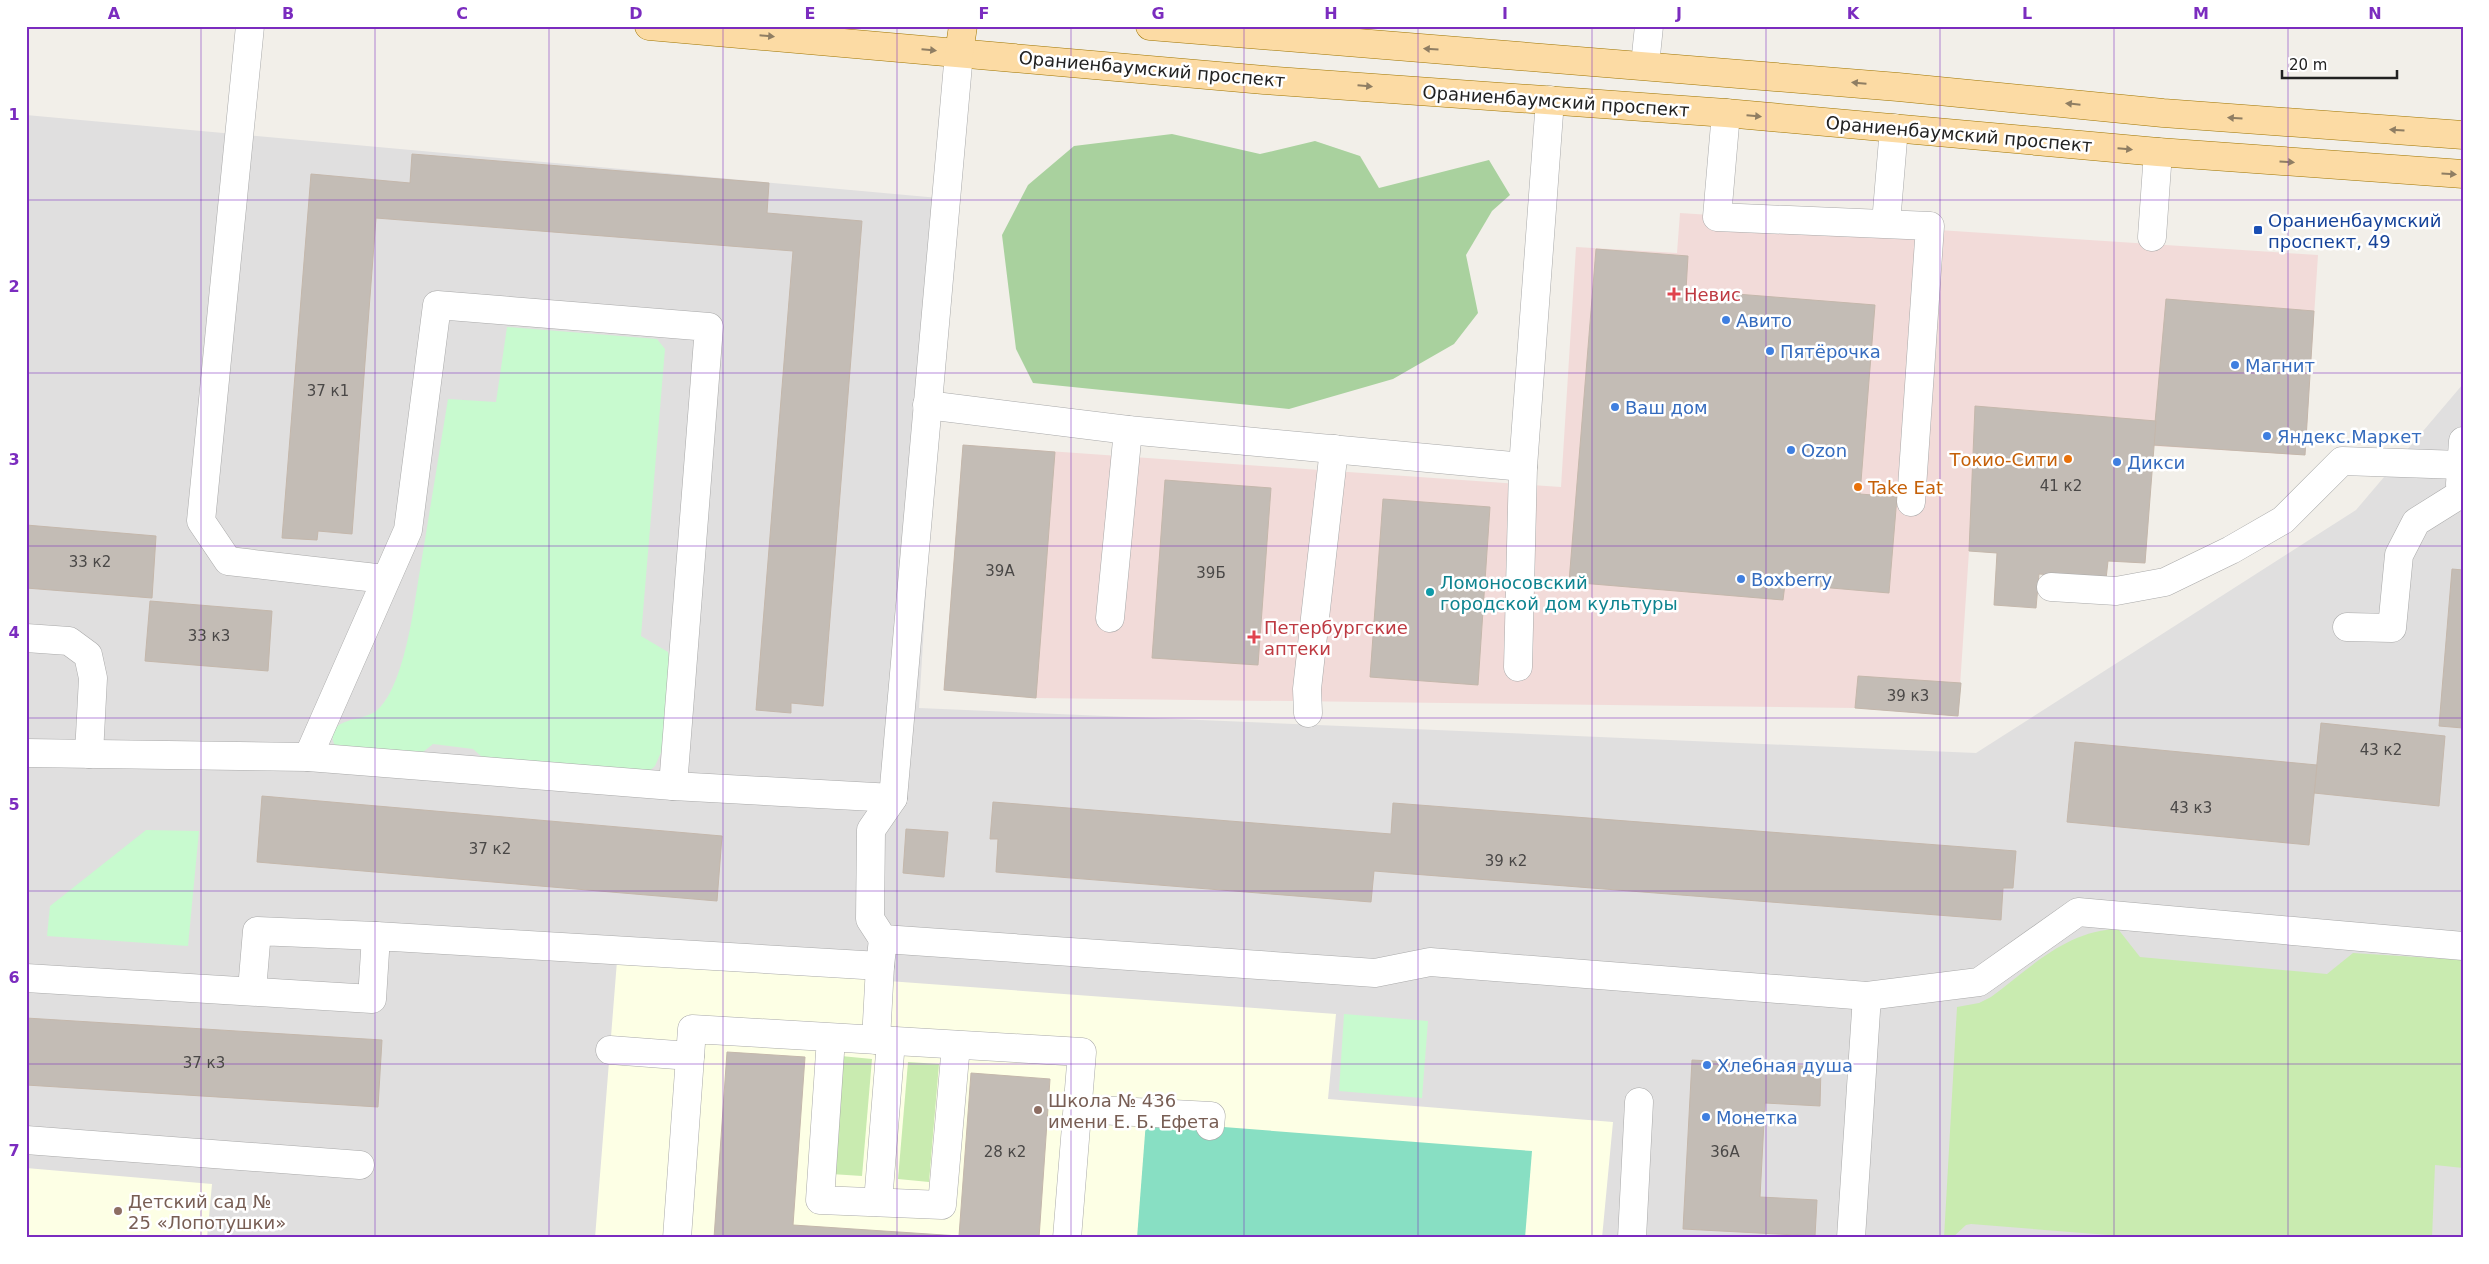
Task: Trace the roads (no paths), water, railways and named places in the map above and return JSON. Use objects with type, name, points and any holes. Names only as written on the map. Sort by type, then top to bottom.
[{"type":"main road","name":"Ораниенбаумский проспект","points":[[649,26],[961,39],[1264,80],[1329,83],[1726,113],[2158,152],[2463,174]]},
{"type":"main road","points":[[1150,26],[1330,34],[2163,113],[2463,135]]},
{"type":"main road","points":[[1329,83],[1330,34]]},
{"type":"main road","points":[[1894,128],[1898,87]]},
{"type":"main road","points":[[2158,152],[2163,113]]},
{"type":"lane","points":[[250,26],[201,521],[228,561],[385,580]]},
{"type":"lane","points":[[1645,65],[1649,26]]},
{"type":"lane","points":[[878,1202],[884,1041],[881,952],[870,919],[872,830],[893,798],[926,405],[961,39]]},
{"type":"lane","points":[[1518,667],[1523,467],[1550,100]]},
{"type":"lane","points":[[1726,113],[1717,217],[1930,226],[1911,502]]},
{"type":"lane","points":[[1886,223],[1894,128]]},
{"type":"lane","points":[[2152,236],[2158,152]]},
{"type":"lane","points":[[308,757],[408,530],[437,305],[709,327],[674,786]]},
{"type":"lane","points":[[926,405],[1128,430],[1523,467]]},
{"type":"lane","points":[[1110,618],[1128,430]]},
{"type":"lane","points":[[1308,713],[1308,689],[1334,449]]},
{"type":"lane","points":[[2051,587],[2116,592],[2165,582],[2231,550],[2283,520],[2342,461],[2462,453],[2461,496],[2416,522],[2399,555],[2392,628],[2347,627]]},
{"type":"lane","points":[[26,638],[69,641],[88,655],[93,678],[89,754]]},
{"type":"lane","points":[[26,753],[308,757],[674,786],[893,798]]},
{"type":"lane","points":[[252,990],[257,931],[881,952],[1375,973],[1430,962],[1866,996],[1979,982],[2078,912],[2463,946]]},
{"type":"lane","points":[[26,978],[252,990],[372,999],[376,936]]},
{"type":"lane","points":[[1851,1238],[1866,996]]},
{"type":"lane","points":[[677,1238],[692,1030],[1082,1052],[1067,1238]]},
{"type":"lane","points":[[831,1038],[820,1200],[942,1205],[956,1045]]},
{"type":"lane","points":[[610,1050],[690,1056]]},
{"type":"lane","points":[[1632,1238],[1639,1102]]},
{"type":"lane","points":[[1078,1109],[1210,1116],[1210,1126]]},
{"type":"lane","points":[[26,1140],[360,1165]]},
{"type":"place","name":"Ораниенбаумский проспект, 49","points":[[2258,230]]},
{"type":"place","name":"Невис","points":[[1674,294]]},
{"type":"place","name":"Авито","points":[[1726,320]]},
{"type":"place","name":"Пятёрочка","points":[[1770,351]]},
{"type":"place","name":"Магнит","points":[[2235,365]]},
{"type":"place","name":"Ваш дом","points":[[1615,407]]},
{"type":"place","name":"Яндекс.Маркет","points":[[2267,436]]},
{"type":"place","name":"Ozon","points":[[1791,450]]},
{"type":"place","name":"Токио-Сити","points":[[2068,459]]},
{"type":"place","name":"Дикси","points":[[2117,462]]},
{"type":"place","name":"Take Eat","points":[[1858,487]]},
{"type":"place","name":"Boxberry","points":[[1741,579]]},
{"type":"place","name":"Ломоносовский городской дом культуры","points":[[1430,592]]},
{"type":"place","name":"Петербургские аптеки","points":[[1254,637]]},
{"type":"place","name":"Хлебная душа","points":[[1707,1065]]},
{"type":"place","name":"Школа № 436 имени Е. Б. Ефета","points":[[1038,1110]]},
{"type":"place","name":"Монетка","points":[[1706,1117]]},
{"type":"place","name":"Детский сад № 25 «Лопотушки»","points":[[118,1211]]}]
